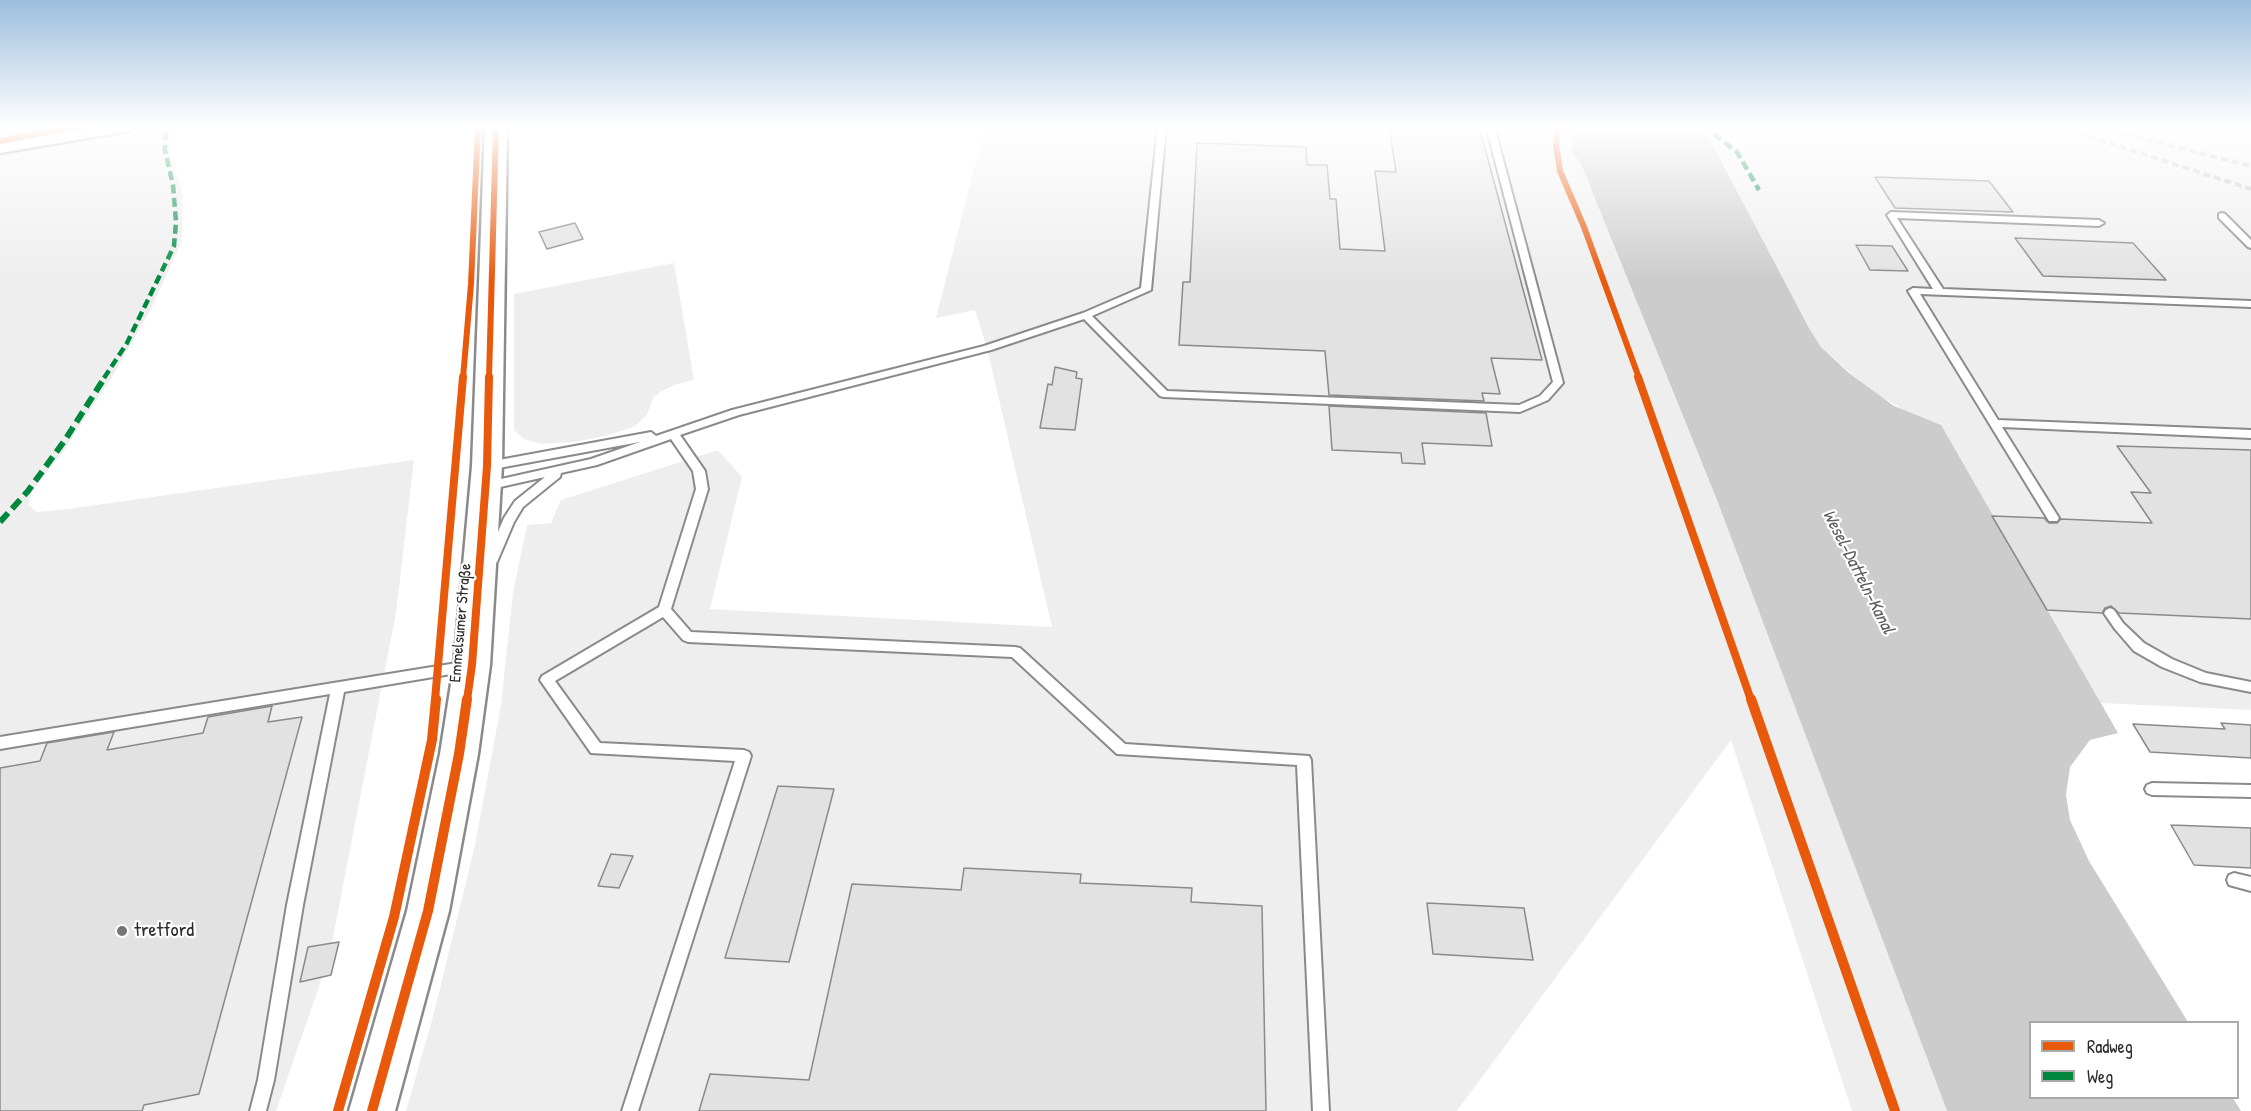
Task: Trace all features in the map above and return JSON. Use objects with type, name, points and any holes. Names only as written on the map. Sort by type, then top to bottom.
[{"type":"street","name":"Emmelsumer Straße","points":[[372,1111],[428,911],[459,754],[472,665],[486,476],[495,178]]},
{"type":"lane","points":[[486,476],[563,469],[635,448],[736,412],[987,348],[1086,315],[1146,290],[1157,178]]},
{"type":"lane","points":[[1086,315],[1164,394],[1520,409],[1544,398],[1558,383],[1504,178]]},
{"type":"lane","points":[[1940,292],[1891,214],[2099,223]]},
{"type":"lane","points":[[2222,216],[2251,245]]},
{"type":"lane","points":[[2053,518],[1913,291],[2251,304]]},
{"type":"lane","points":[[1994,423],[2251,434]]},
{"type":"lane","points":[[486,476],[673,433]]},
{"type":"lane","points":[[630,1111],[744,756],[596,749],[547,680],[664,610],[702,489],[699,471],[673,433]]},
{"type":"lane","points":[[477,596],[508,521],[519,504],[563,469]]},
{"type":"lane","points":[[664,610],[688,637],[1015,652],[1122,750],[1304,759],[1321,1111]]},
{"type":"lane","points":[[2110,613],[2119,626],[2139,646],[2167,663],[2205,678],[2251,687]]},
{"type":"lane","points":[[0,743],[472,665]]},
{"type":"lane","points":[[258,1111],[266,1080],[295,905],[338,688]]},
{"type":"lane","points":[[2152,789],[2251,791]]},
{"type":"lane","points":[[2234,880],[2251,884]]},
{"type":"shaded area","points":[[0,178],[178,178],[183,196],[182,241],[150,311],[112,377],[63,452],[33,489],[28,505],[37,512],[68,509],[414,460],[396,613],[332,942],[339,941],[331,975],[322,978],[276,1111],[0,1111]]},
{"type":"shaded area","points":[[972,178],[1587,178],[1717,500],[1947,1111],[1852,1111],[1731,740],[1457,1111],[406,1111],[434,1013],[475,845],[501,705],[513,593],[527,525],[551,523],[561,500],[718,450],[742,477],[710,609],[1052,627],[987,348],[975,310],[936,318]]},
{"type":"shaded area","points":[[1730,178],[2251,178],[2251,710],[2101,703],[1992,516],[1912,415],[1870,390],[1821,347]]},
{"type":"shaded area","points":[[674,263],[694,380],[677,384],[660,392],[653,398],[647,415],[635,426],[609,435],[575,442],[542,444],[524,439],[514,430],[514,294]]},
{"type":"water","name":"Wesel-Datteln-Kanal","points":[[1587,178],[1730,178],[1821,347],[1849,373],[1894,406],[1941,425],[2118,733],[2090,740],[2070,767],[2066,795],[2070,820],[2089,861],[2187,1021],[2029,1021],[2029,1099],[2234,1099],[2241,1111],[1947,1111],[1717,500]]},
{"type":"building","points":[[1195,178],[1328,178],[1330,199],[1336,199],[1340,249],[1385,251],[1376,178],[1493,178],[1542,360],[1491,358],[1500,394],[1482,393],[1484,401],[1329,395],[1325,351],[1179,345],[1183,282],[1190,282]]},
{"type":"building","points":[[1876,178],[1989,181],[2013,212],[1895,208]]},
{"type":"building","points":[[575,223],[583,239],[547,249],[539,232]]},
{"type":"building","points":[[2015,238],[2133,243],[2166,280],[2043,276]]},
{"type":"building","points":[[1856,245],[1892,246],[1908,271],[1870,270]]},
{"type":"building","points":[[1055,367],[1077,372],[1076,378],[1082,379],[1075,430],[1040,428],[1048,384],[1052,385]]},
{"type":"building","points":[[1329,406],[1486,413],[1492,446],[1422,443],[1425,464],[1402,463],[1401,453],[1332,450]]},
{"type":"building","points":[[2117,446],[2251,450],[2251,619],[2119,613],[2111,606],[2105,608],[2102,613],[2047,610],[1992,516],[2044,518],[2049,523],[2057,523],[2061,519],[2152,523],[2131,492],[2151,493]]},
{"type":"building","name":"tretford","points":[[272,706],[268,722],[302,717],[199,1094],[144,1105],[142,1111],[0,1111],[0,768],[40,761],[47,743],[114,732],[107,750],[203,733],[208,717]]},
{"type":"building","points":[[2221,723],[2251,725],[2251,758],[2150,752],[2133,724],[2225,729]]},
{"type":"building","points":[[778,786],[834,789],[789,962],[725,958]]},
{"type":"building","points":[[2171,825],[2251,828],[2251,868],[2194,865]]},
{"type":"building","points":[[611,854],[633,856],[619,888],[598,886]]},
{"type":"building","points":[[964,868],[1081,874],[1080,883],[1192,888],[1191,902],[1262,906],[1266,1111],[699,1111],[710,1074],[809,1080],[852,884],[961,890]]},
{"type":"building","points":[[1427,903],[1524,908],[1533,960],[1433,954]]},
{"type":"building","points":[[339,942],[331,975],[300,982],[308,947]]},
{"type":"railway","points":[[2217,178],[2251,189]]},
{"type":"marked path","points":[[0,522],[28,491],[65,440],[127,343],[156,287],[174,246],[176,222],[171,178]]},
{"type":"marked path","points":[[1752,178],[1759,190]]},
{"type":"cycle path","points":[[338,1111],[394,917],[432,740],[471,284],[476,178]]},
{"type":"cycle path","points":[[372,1111],[428,911],[459,754],[472,665],[487,466],[495,178]]},
{"type":"cycle path","points":[[1563,178],[1584,227],[1627,345],[1895,1111]]},
{"type":"place","name":"tretford","points":[[122,931]]}]
